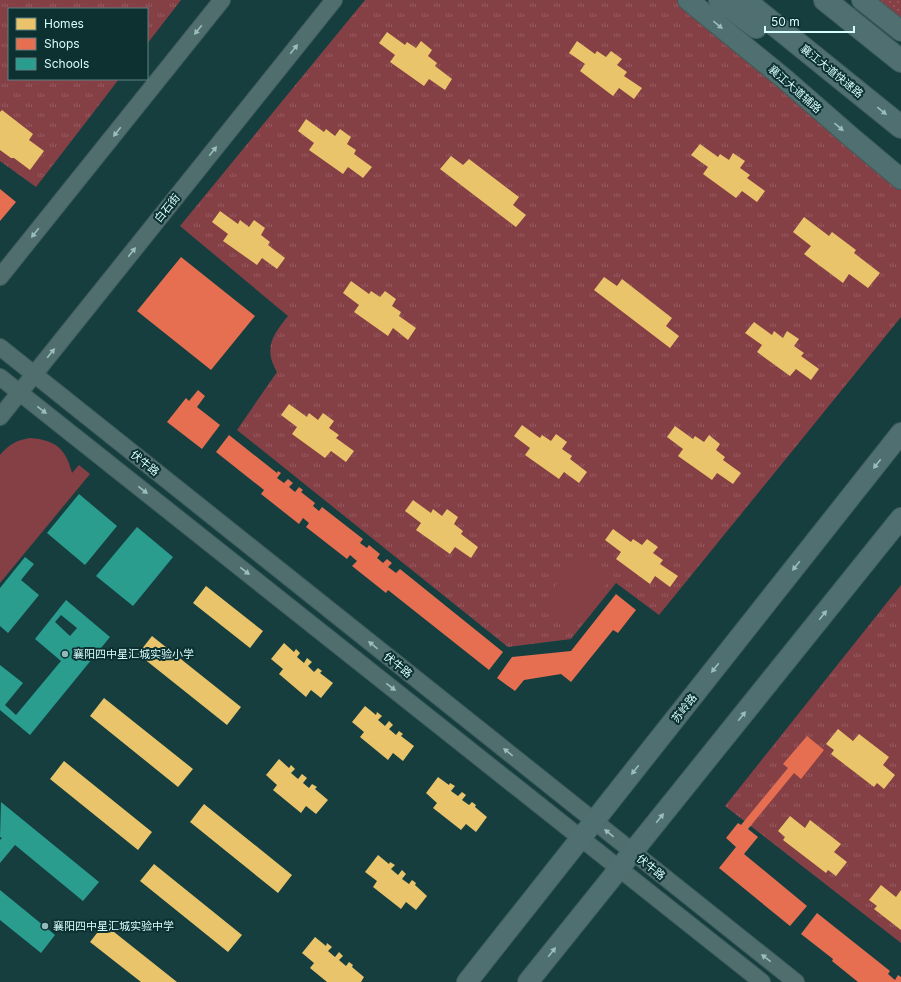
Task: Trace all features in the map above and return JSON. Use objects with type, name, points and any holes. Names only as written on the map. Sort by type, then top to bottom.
[{"type":"highway","points":[[720,0],[782,47],[821,61]]},
{"type":"highway","name":"襄江大道快速路","points":[[744,0],[901,126]]},
{"type":"highway","points":[[830,3],[899,60]]},
{"type":"main road","name":"襄江大道辅路","points":[[688,0],[787,81],[901,179]]},
{"type":"main road","points":[[862,0],[901,31]]},
{"type":"main road","name":"苏岭路","points":[[467,982],[901,433]]},
{"type":"main road","points":[[528,982],[901,518]]},
{"type":"street","points":[[0,277],[222,0]]},
{"type":"street","name":"白石街","points":[[0,417],[334,0]]},
{"type":"street","name":"伏牛路","points":[[0,347],[796,982]]},
{"type":"street","points":[[0,377],[762,982]]},
{"type":"green space","points":[[0,0],[181,0],[148,43],[148,8],[8,8],[8,80],[118,80],[36,187],[0,161]]},
{"type":"green space","points":[[365,0],[688,0],[901,179],[901,317],[659,615],[616,583],[571,639],[508,647],[237,430],[277,372],[273,363],[270,349],[274,336],[288,316],[180,226]]},
{"type":"green space","points":[[862,0],[901,0],[901,31]]},
{"type":"green space","points":[[30,438],[47,441],[58,447],[67,458],[72,473],[79,465],[90,474],[0,583],[0,455],[6,448],[13,444]]},
{"type":"green space","points":[[583,551],[613,575],[575,625],[544,601]]},
{"type":"green space","points":[[901,585],[901,943],[725,806]]},
{"type":"building: Homes","points":[[387,32],[405,45],[407,42],[416,48],[421,41],[432,50],[428,56],[437,63],[435,66],[452,79],[445,90],[429,79],[424,86],[390,62],[395,55],[379,43]]},
{"type":"building: Homes","points":[[577,41],[595,54],[597,51],[606,57],[611,51],[622,59],[617,65],[627,72],[624,76],[642,88],[634,99],[619,88],[613,96],[580,71],[585,64],[569,53]]},
{"type":"building: Homes","points":[[2,110],[33,134],[29,140],[44,151],[30,170],[0,150],[0,112]]},
{"type":"building: Homes","points":[[306,119],[324,132],[326,129],[335,136],[340,129],[351,137],[347,144],[356,150],[354,154],[372,167],[363,178],[348,167],[343,174],[309,150],[314,143],[298,131]]},
{"type":"building: Homes","points":[[700,144],[718,157],[720,154],[729,160],[733,153],[745,161],[740,168],[750,175],[747,178],[765,191],[757,202],[742,191],[736,198],[703,174],[708,167],[691,155]]},
{"type":"building: Homes","points":[[451,156],[463,165],[469,159],[519,197],[513,205],[526,215],[516,227],[440,169]]},
{"type":"building: Homes","points":[[220,211],[238,224],[240,220],[249,227],[254,220],[265,228],[261,235],[270,242],[268,245],[285,258],[277,269],[262,258],[257,265],[223,241],[228,234],[212,222]]},
{"type":"building: Homes","points":[[804,217],[829,236],[832,232],[856,250],[854,253],[880,273],[868,288],[849,274],[843,283],[804,254],[811,246],[793,232]]},
{"type":"building: Homes","points":[[604,277],[617,286],[622,279],[672,318],[666,326],[679,336],[670,348],[594,290]]},
{"type":"building: Homes","points":[[351,281],[369,294],[371,291],[380,297],[385,291],[396,299],[392,306],[401,312],[399,316],[416,328],[408,340],[393,328],[388,336],[354,312],[359,305],[343,293]]},
{"type":"building: Homes","points":[[754,322],[772,335],[774,331],[783,338],[787,331],[799,339],[794,346],[804,353],[801,356],[819,369],[811,380],[796,369],[790,376],[757,352],[762,345],[745,333]]},
{"type":"building: Homes","points":[[289,404],[307,417],[309,413],[318,420],[323,413],[334,421],[329,428],[339,435],[336,438],[354,451],[346,462],[331,451],[325,458],[292,434],[297,427],[281,415]]},
{"type":"building: Homes","points":[[522,425],[540,438],[542,435],[551,441],[556,434],[567,442],[562,449],[572,456],[570,459],[587,472],[579,483],[564,472],[559,479],[525,455],[530,448],[514,436]]},
{"type":"building: Homes","points":[[675,426],[693,439],[695,436],[704,442],[709,435],[720,444],[716,450],[725,457],[723,460],[741,473],[733,484],[717,473],[712,480],[678,456],[683,449],[667,437]]},
{"type":"building: Homes","points":[[413,500],[431,513],[433,509],[442,516],[447,509],[458,517],[454,524],[463,531],[461,534],[478,547],[471,558],[455,547],[450,554],[416,530],[421,523],[405,511]]},
{"type":"building: Homes","points":[[613,529],[631,542],[633,539],[642,545],[647,539],[658,547],[653,553],[663,560],[660,564],[678,576],[670,587],[655,576],[650,584],[616,559],[621,552],[605,540]]},
{"type":"building: Homes","points":[[206,586],[263,631],[250,648],[193,603]]},
{"type":"building: Homes","points":[[152,636],[241,707],[227,725],[138,654]]},
{"type":"building: Homes","points":[[284,643],[294,652],[296,649],[300,653],[297,657],[304,663],[307,658],[312,662],[308,666],[314,672],[318,668],[322,671],[320,673],[333,683],[321,698],[311,690],[306,697],[279,674],[283,669],[271,659]]},
{"type":"building: Homes","points":[[104,698],[193,769],[178,787],[90,716]]},
{"type":"building: Homes","points":[[365,706],[376,715],[377,712],[382,716],[378,720],[385,726],[389,721],[393,725],[389,729],[396,735],[399,731],[403,734],[401,736],[414,746],[403,761],[393,753],[388,760],[360,737],[364,732],[352,722]]},
{"type":"building: Homes","points":[[838,729],[853,741],[859,734],[889,757],[883,765],[895,775],[884,789],[877,783],[874,787],[831,754],[834,750],[826,744]]},
{"type":"building: Homes","points":[[279,759],[289,768],[291,765],[295,769],[291,773],[298,779],[302,774],[307,778],[303,783],[309,788],[312,784],[317,787],[315,789],[328,800],[316,814],[306,806],[301,813],[273,790],[277,785],[266,775]]},
{"type":"building: Homes","points":[[64,761],[152,832],[138,850],[50,779]]},
{"type":"building: Homes","points":[[438,777],[449,785],[450,783],[455,786],[451,791],[458,796],[462,792],[466,795],[462,800],[469,805],[472,802],[476,805],[475,807],[487,817],[476,832],[466,824],[461,830],[433,808],[437,803],[426,793]]},
{"type":"building: Homes","points":[[204,804],[292,875],[278,893],[190,822]]},
{"type":"building: Homes","points":[[790,816],[805,828],[810,820],[841,844],[834,852],[847,862],[836,876],[828,870],[826,873],[783,840],[785,837],[778,831]]},
{"type":"building: Homes","points":[[378,855],[389,864],[390,862],[395,865],[391,869],[398,875],[402,870],[406,874],[402,879],[409,884],[412,880],[416,883],[415,885],[427,896],[416,910],[406,902],[401,909],[373,887],[377,881],[365,872]]},
{"type":"building: Homes","points":[[154,864],[242,935],[228,952],[140,881]]},
{"type":"building: Homes","points":[[881,885],[896,897],[901,890],[901,930],[874,909],[877,906],[869,900]]},
{"type":"building: Homes","points":[[104,924],[177,982],[141,982],[90,942]]},
{"type":"building: Homes","points":[[315,937],[326,946],[327,943],[332,947],[328,951],[335,957],[339,952],[343,956],[339,960],[346,966],[349,962],[353,965],[352,967],[364,977],[361,982],[327,982],[310,968],[314,963],[302,953]]},
{"type":"building: Shops","points":[[0,189],[16,202],[0,221]]},
{"type":"building: Shops","points":[[181,257],[255,316],[211,370],[137,311]]},
{"type":"building: Shops","points":[[198,390],[205,396],[197,407],[220,425],[202,449],[167,422],[186,398],[189,401]]},
{"type":"building: Shops","points":[[229,435],[277,473],[278,471],[281,473],[277,478],[284,483],[288,479],[293,483],[289,487],[295,492],[299,487],[303,490],[301,492],[315,503],[313,506],[319,511],[322,507],[363,539],[360,543],[367,548],[369,545],[380,554],[377,558],[383,563],[387,559],[392,563],[388,567],[396,573],[400,569],[503,652],[489,670],[388,590],[386,593],[352,566],[357,561],[350,555],[347,559],[306,527],[309,523],[303,518],[299,524],[261,494],[264,490],[216,452]]},
{"type":"building: Shops","points":[[616,594],[636,610],[618,633],[613,630],[571,682],[561,674],[524,680],[515,691],[497,678],[512,657],[571,651]]},
{"type":"building: Shops","points":[[807,736],[824,750],[801,779],[794,773],[748,829],[758,837],[744,854],[807,906],[790,926],[719,868],[736,847],[726,838],[738,823],[741,825],[788,768],[783,764]]},
{"type":"building: Shops","points":[[817,913],[890,971],[888,974],[895,980],[898,975],[901,977],[901,982],[858,982],[832,961],[833,959],[801,934]]},
{"type":"building: Schools","points":[[79,494],[117,526],[85,565],[47,533]]},
{"type":"building: Schools","points":[[137,527],[173,557],[133,606],[96,576]]},
{"type":"building: Schools","points":[[25,557],[34,564],[21,580],[39,595],[8,633],[0,626],[0,588]]},
{"type":"building: Schools","points":[[66,600],[110,637],[30,735],[0,710],[0,665],[23,683],[5,705],[16,715],[61,661],[35,639]],"holes":[[[61,615],[77,628],[70,636],[55,622]]]},
{"type":"building: Schools","points":[[1,802],[99,882],[83,901],[15,845],[0,863],[0,840],[2,838],[0,837]]},
{"type":"building: Schools","points":[[0,890],[55,935],[41,953],[0,920]]},
{"type":"place","name":"襄阳四中星汇城实验小学","points":[[65,654]]},
{"type":"place","name":"襄阳四中星汇城实验中学","points":[[45,926]]}]
